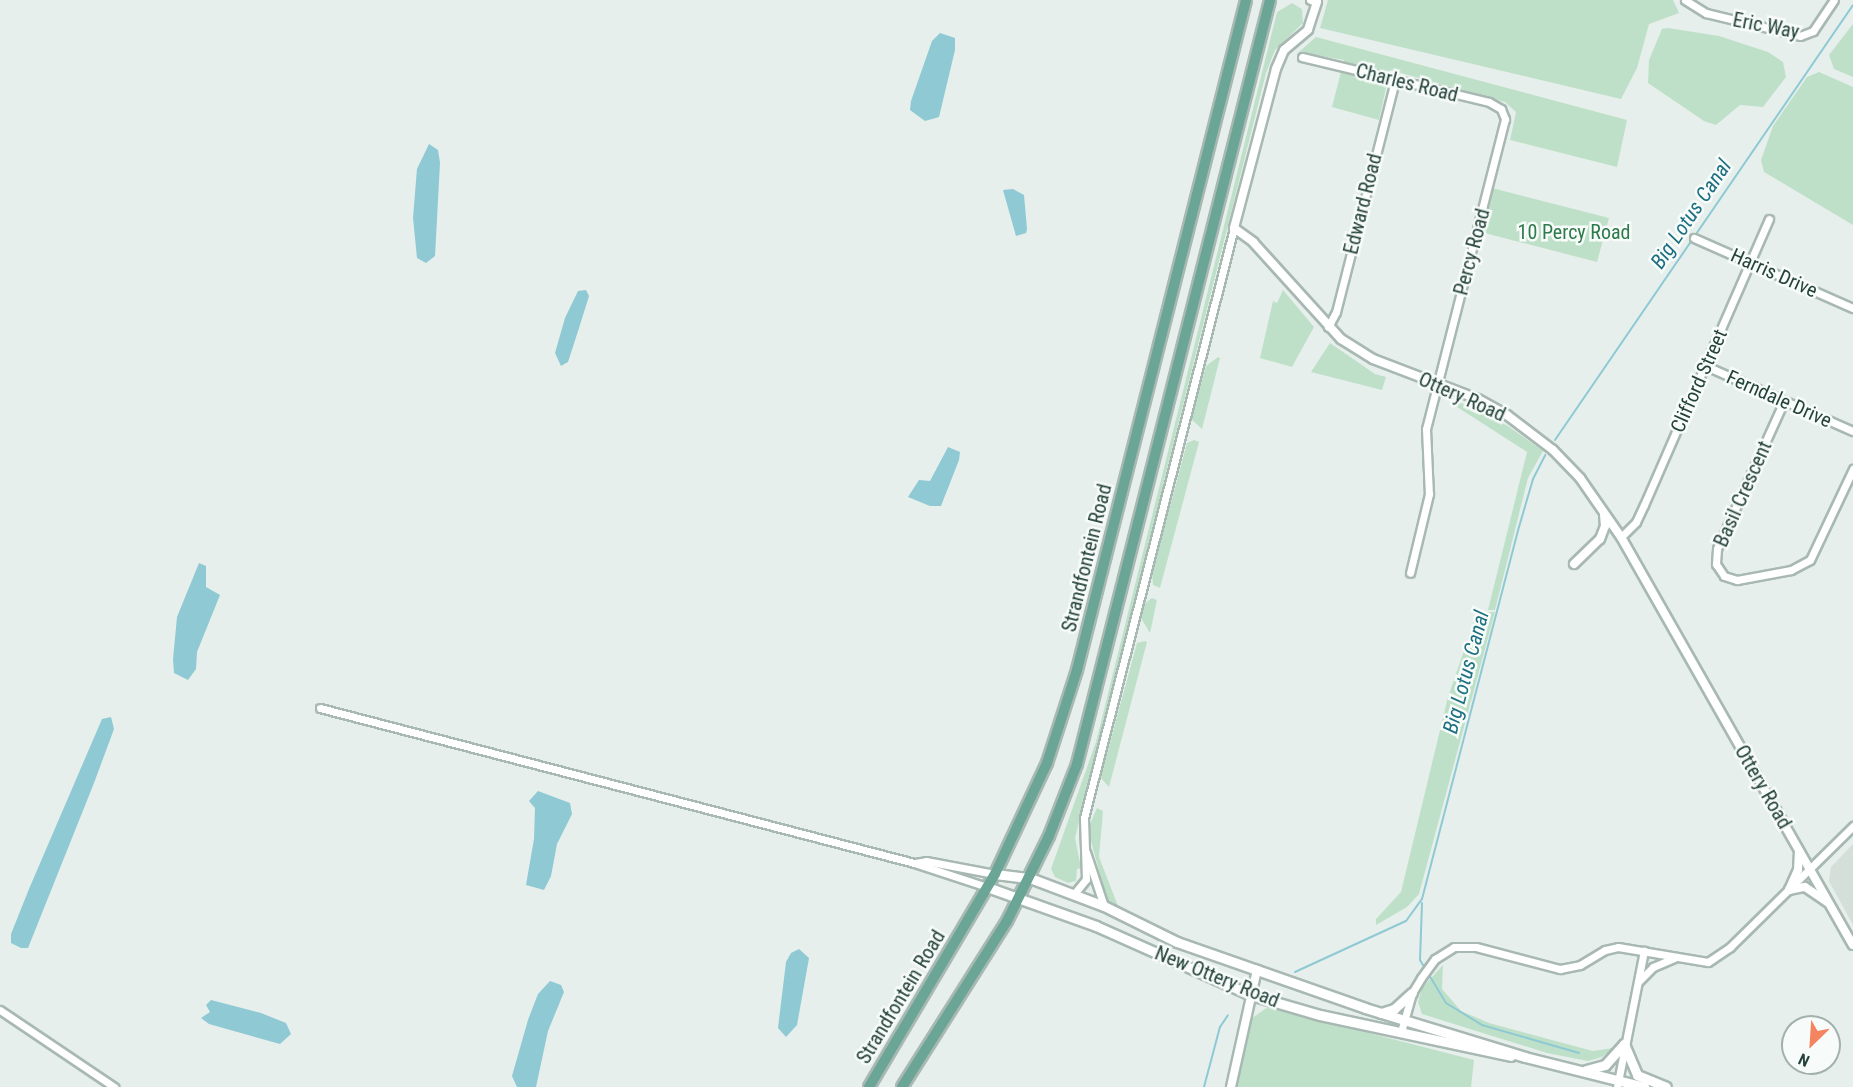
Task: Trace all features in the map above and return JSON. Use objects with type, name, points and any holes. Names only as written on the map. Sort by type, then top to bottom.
[{"type":"main road","name":"Strandfontein Road","points":[[869,1087],[995,874],[1036,790],[1077,670],[1246,0]]},
{"type":"main road","name":"Strandfontein Road","points":[[902,1087],[1030,878],[1062,804],[1087,731],[1270,0]]},
{"type":"main road","name":"New Ottery Road","points":[[995,874],[1030,878],[1104,906],[1155,933],[1381,1013],[1617,1084],[1644,1087]]},
{"type":"main road","name":"New Ottery Road","points":[[987,887],[1096,926],[1251,995],[1401,1032],[1525,1057]]},
{"type":"main road","points":[[1381,1013],[1394,1009],[1412,993]]},
{"type":"main road","points":[[1575,1070],[1602,1067],[1624,1044],[1637,1075],[1666,1087]]},
{"type":"street","name":"Eric Way","points":[[1685,0],[1706,13],[1800,36],[1813,31],[1834,0]]},
{"type":"street","points":[[1074,894],[1086,879],[1082,828],[1279,58],[1308,30],[1315,1]]},
{"type":"street","name":"Charles Road","points":[[1302,57],[1489,102],[1501,109],[1505,119]]},
{"type":"street","name":"Edward Road","points":[[1328,327],[1336,312],[1395,80]]},
{"type":"street","name":"Percy Road","points":[[1410,573],[1429,494],[1424,437],[1505,119]]},
{"type":"street","name":"Clifford Street","points":[[1621,537],[1640,513],[1769,219]]},
{"type":"street","name":"Ottery Road","points":[[1234,228],[1253,242],[1328,327],[1373,359],[1493,407],[1553,450],[1603,508],[1621,537],[1853,945]]},
{"type":"street","name":"Harris Drive","points":[[1694,238],[1853,308]]},
{"type":"street","name":"Ferndale Drive","points":[[1706,366],[1853,431]]},
{"type":"street","name":"Basil Crescent","points":[[1784,401],[1718,549],[1716,564],[1724,576],[1737,580],[1791,570],[1810,560],[1853,469]]},
{"type":"street","points":[[1574,564],[1602,536],[1605,526],[1603,508]]},
{"type":"street","points":[[320,708],[914,863],[987,887]]},
{"type":"street","points":[[1401,1032],[1412,993],[1420,978],[1430,965],[1454,947],[1476,947],[1564,969],[1611,948],[1644,951],[1702,963],[1714,959],[1789,890],[1853,826]]},
{"type":"street","points":[[1789,890],[1798,870],[1798,848]]},
{"type":"street","points":[[1084,850],[1092,862],[1104,906]]},
{"type":"street","points":[[914,863],[926,861],[995,874]]},
{"type":"street","points":[[1789,890],[1808,888],[1834,909]]},
{"type":"street","points":[[1617,1084],[1644,951]]},
{"type":"street","points":[[1637,982],[1657,964],[1677,958]]},
{"type":"street","points":[[1231,1087],[1257,970]]},
{"type":"street","points":[[0,1010],[114,1087]]},
{"type":"shaded area","points":[[1853,844],[1853,925],[1829,881],[1831,867]]},
{"type":"green space","points":[[1328,0],[1673,0],[1679,13],[1649,24],[1637,68],[1621,99],[1320,28]]},
{"type":"green space","points":[[1292,3],[1302,9],[1303,23],[1275,50],[1266,73],[1075,838],[1081,868],[1077,869],[1076,881],[1068,883],[1055,877],[1051,869],[1096,742],[1277,12]]},
{"type":"green space","points":[[1853,24],[1853,77],[1834,69],[1829,55]]},
{"type":"green space","points":[[1662,29],[1719,36],[1768,52],[1783,62],[1786,77],[1763,107],[1740,105],[1716,125],[1704,121],[1648,83],[1649,60]]},
{"type":"green space","points":[[1316,37],[1627,120],[1617,167],[1510,140],[1516,112],[1505,102],[1390,70],[1379,120],[1332,107],[1344,60],[1299,52]]},
{"type":"green space","points":[[1819,72],[1853,87],[1853,225],[1764,172],[1761,160],[1773,126],[1807,77]]},
{"type":"green space","name":"10 Percy Road","points":[[1492,188],[1609,218],[1597,262],[1481,232]]},
{"type":"green space","points":[[1283,290],[1314,327],[1292,367],[1260,358],[1273,301],[1277,303]]},
{"type":"green space","points":[[1330,343],[1375,374],[1386,377],[1382,390],[1311,372]]},
{"type":"green space","points":[[1218,357],[1220,358],[1202,429],[1191,419],[1206,366]]},
{"type":"green space","points":[[1459,402],[1508,426],[1543,451],[1528,478],[1495,610],[1488,610],[1527,452],[1457,407]]},
{"type":"green space","points":[[1194,440],[1199,442],[1160,588],[1153,585],[1152,573],[1187,443]]},
{"type":"green space","points":[[1152,598],[1157,600],[1150,633],[1141,618],[1144,604]]},
{"type":"green space","points":[[1495,612],[1419,894],[1407,907],[1376,925],[1376,919],[1401,892],[1448,697],[1477,613]]},
{"type":"green space","points":[[1147,642],[1109,787],[1101,778],[1102,772],[1137,643]]},
{"type":"green space","points":[[1097,808],[1103,811],[1099,857],[1118,906],[1107,900],[1091,841],[1090,824]]},
{"type":"green space","points":[[1443,965],[1442,989],[1461,1011],[1489,1023],[1593,1051],[1613,1048],[1602,1057],[1588,1061],[1547,1053],[1422,1014],[1418,1002],[1422,988]]},
{"type":"green space","points":[[1268,1007],[1474,1060],[1471,1087],[1237,1087],[1252,1018]]},
{"type":"water","points":[[940,33],[955,38],[955,50],[939,117],[925,121],[910,110],[911,101],[932,41]]},
{"type":"water","points":[[429,144],[438,150],[440,163],[435,256],[426,263],[417,258],[413,218],[417,169]]},
{"type":"water","points":[[1013,189],[1024,195],[1027,229],[1026,233],[1016,236],[1003,190]]},
{"type":"water","points":[[586,290],[589,296],[568,362],[561,366],[555,353],[565,318],[578,291]]},
{"type":"water","points":[[948,447],[960,452],[941,506],[930,506],[908,497],[919,480],[930,481]]},
{"type":"water","points":[[199,563],[206,566],[206,587],[220,595],[197,652],[196,669],[188,680],[174,673],[173,659],[177,617]]},
{"type":"water","points":[[111,717],[114,729],[94,783],[28,948],[21,948],[11,943],[11,934],[102,719]]},
{"type":"water","points":[[538,791],[570,803],[572,814],[557,844],[551,876],[544,890],[526,885],[534,839],[535,808],[529,801]]},
{"type":"water","points":[[799,949],[809,958],[797,1025],[786,1037],[778,1028],[786,962],[791,953]]},
{"type":"water","points":[[550,981],[561,985],[564,992],[548,1031],[536,1087],[517,1087],[512,1076],[528,1020],[538,994]]},
{"type":"water","points":[[211,1000],[261,1013],[286,1023],[291,1034],[280,1044],[209,1024],[201,1018],[210,1012],[206,1005]]},
{"type":"waterway","name":"Big Lotus Canal","points":[[1555,440],[1853,5]]},
{"type":"waterway","name":"Big Lotus Canal","points":[[1295,972],[1406,921],[1422,899],[1519,527],[1533,479],[1545,455]]},
{"type":"waterway","points":[[1422,903],[1420,960],[1446,1003],[1482,1025],[1579,1053]]},
{"type":"waterway","points":[[1204,1087],[1220,1027],[1228,1015]]}]
